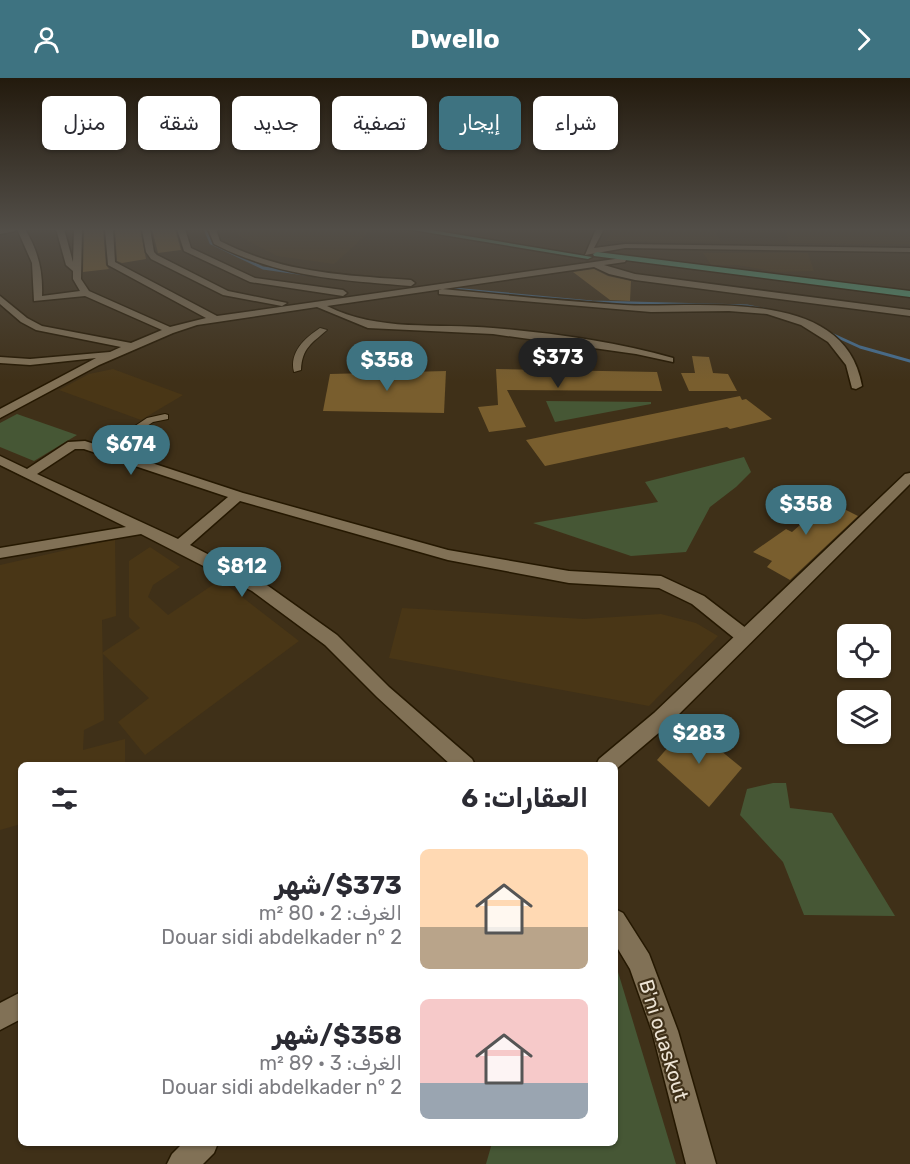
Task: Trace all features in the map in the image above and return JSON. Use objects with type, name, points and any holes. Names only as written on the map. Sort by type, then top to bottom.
[{"type":"main road","points":[[797,280],[910,294]]},
{"type":"street","points":[[38,280],[37,299],[86,293],[169,330]]},
{"type":"street","points":[[77,280],[86,293]]},
{"type":"street","points":[[141,280],[214,318]]},
{"type":"street","points":[[199,280],[232,295],[300,305]]},
{"type":"street","points":[[252,280],[365,296]]},
{"type":"street","points":[[360,280],[431,287]]},
{"type":"street","points":[[0,414],[116,354],[169,330],[214,318],[481,280]]},
{"type":"street","points":[[655,280],[910,313]]},
{"type":"street","points":[[475,285],[487,290],[586,300],[754,305],[780,310],[820,324]]},
{"type":"street","points":[[414,289],[648,309],[726,308],[780,315],[804,322],[833,340],[847,354],[854,370],[856,386]]},
{"type":"street","points":[[0,299],[24,320],[39,328],[133,346]]},
{"type":"street","points":[[318,303],[321,307],[360,320],[368,325],[493,331],[637,351],[669,360]]},
{"type":"street","points":[[297,370],[299,351],[303,342],[323,330]]},
{"type":"street","points":[[0,360],[30,362],[116,354]]},
{"type":"street","points":[[104,450],[150,420],[165,417]]},
{"type":"street","points":[[27,475],[72,446],[79,444],[104,450],[238,496],[448,555],[570,577],[661,582],[698,600],[745,637]]},
{"type":"street","points":[[0,460],[27,475],[180,546],[258,587],[331,640],[383,692],[462,762]]},
{"type":"street","points":[[610,762],[662,719],[910,477]]},
{"type":"street","points":[[180,546],[238,496]]},
{"type":"street","points":[[0,553],[141,529]]},
{"type":"street","name":"B'ni ouaskout","points":[[618,926],[640,963],[665,1030],[701,1164]]},
{"type":"street","points":[[0,1017],[18,1007]]},
{"type":"street","points":[[182,1164],[201,1146]]},
{"type":"shaded area","points":[[113,369],[183,395],[141,420],[59,390],[89,374]]},
{"type":"shaded area","points":[[115,539],[116,616],[102,620],[104,720],[84,730],[83,750],[125,739],[125,762],[18,762],[18,825],[0,830],[0,565]]},
{"type":"shaded area","points":[[150,547],[180,567],[153,585],[148,597],[168,615],[220,580],[299,641],[145,755],[118,722],[149,698],[102,653],[140,628],[129,617],[129,561]]},
{"type":"shaded area","points":[[402,608],[584,619],[661,614],[696,623],[718,636],[649,706],[389,658]]},
{"type":"green space","points":[[546,401],[651,402],[651,404],[555,422]]},
{"type":"green space","points":[[17,414],[77,435],[34,461],[0,447],[0,423]]},
{"type":"green space","points":[[744,457],[751,472],[710,507],[686,552],[631,556],[533,523],[658,502],[645,482]]},
{"type":"green space","points":[[773,783],[786,783],[790,808],[832,813],[895,916],[804,915],[783,862],[740,815],[747,789]]},
{"type":"green space","points":[[618,972],[676,1164],[486,1164],[491,1146],[618,1146]]},
{"type":"building","points":[[583,280],[631,281],[630,301],[610,300]]},
{"type":"building","points":[[692,356],[709,357],[713,373],[728,374],[737,391],[689,391],[681,373],[695,373]]},
{"type":"building","points":[[496,369],[657,372],[662,391],[507,390],[526,427],[489,432],[478,407],[498,405]]},
{"type":"building","points":[[446,371],[444,413],[323,411],[330,374]]},
{"type":"building","points":[[740,396],[742,400],[746,399],[772,419],[545,466],[526,440]]},
{"type":"building","points":[[804,489],[858,516],[790,580],[767,567],[772,561],[753,552],[786,529],[792,532],[815,512],[794,499]]},
{"type":"building","points":[[688,724],[742,768],[709,807],[657,760]]},
{"type":"waterway","points":[[442,288],[592,302],[747,306],[768,310]]},
{"type":"waterway","points":[[827,332],[860,347],[910,361]]}]
